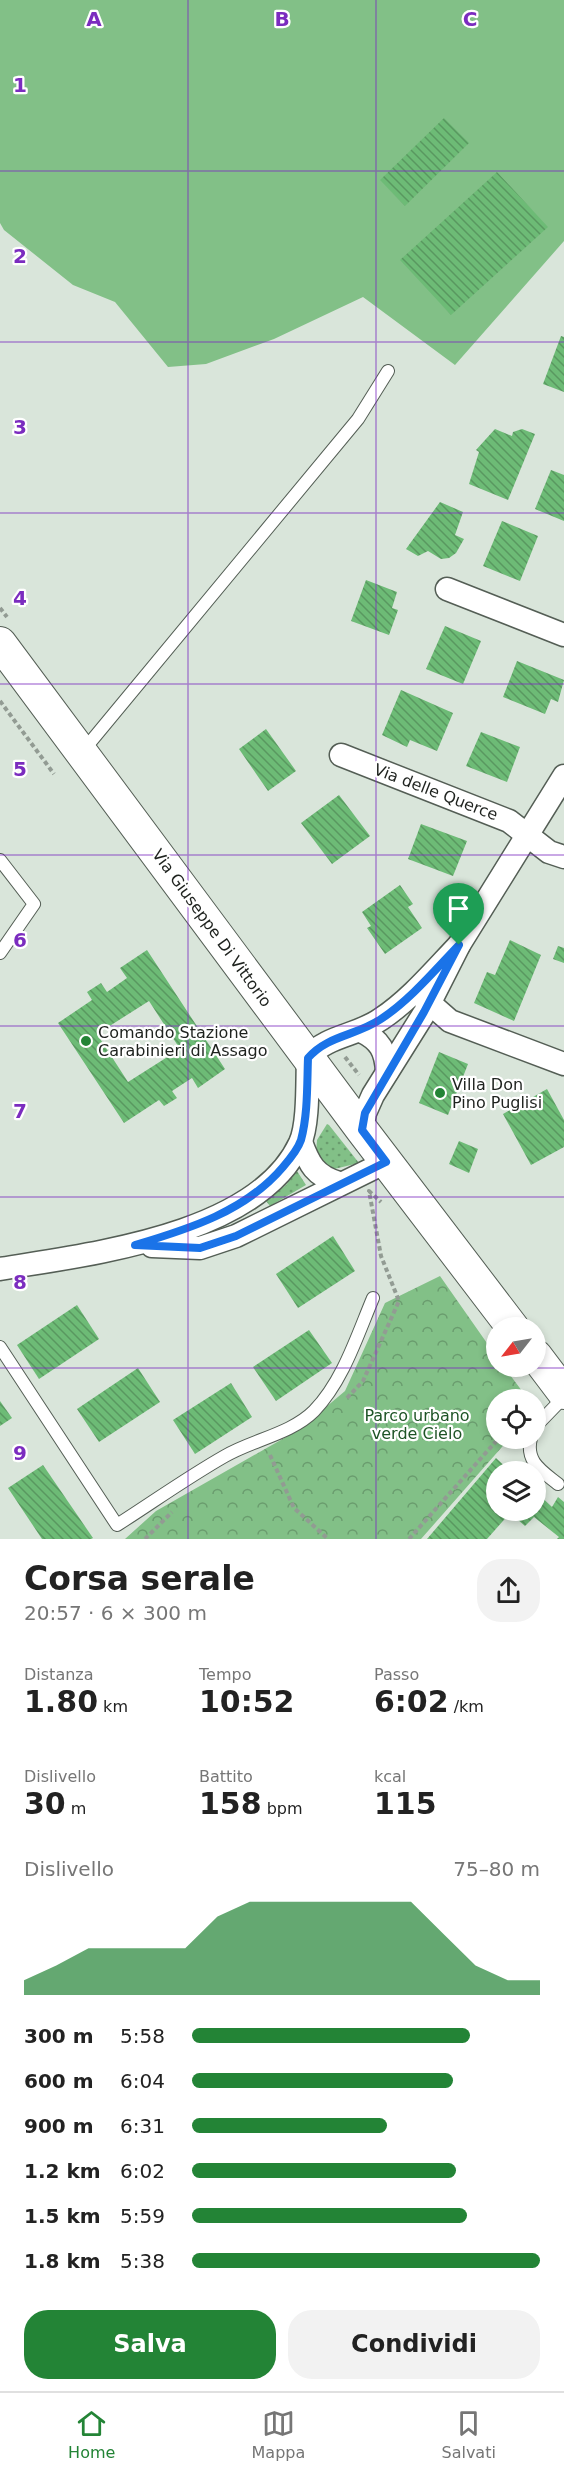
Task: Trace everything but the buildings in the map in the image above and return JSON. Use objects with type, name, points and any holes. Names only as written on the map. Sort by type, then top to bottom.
[{"type":"main road","name":"Via Giuseppe Di Vittorio","points":[[0,643],[82,752],[320,1048],[362,1130],[505,1317]]},
{"type":"main road","points":[[546,1370],[564,1395]]},
{"type":"street","points":[[447,589],[564,635]]},
{"type":"street","name":"Via delle Querce","points":[[341,755],[509,821],[549,852],[564,857]]},
{"type":"street","points":[[362,1130],[365,1113],[422,997],[459,945],[564,776]]},
{"type":"street","points":[[339,1183],[318,1174],[309,1164],[301,1142],[306,1102],[320,1048],[361,1031],[422,997]]},
{"type":"street","points":[[422,997],[450,1021],[564,1064]]},
{"type":"street","points":[[361,1031],[381,1045],[387,1055],[387,1072]]},
{"type":"street","points":[[0,1269],[135,1245],[187,1230],[228,1210],[267,1186],[301,1142]]},
{"type":"street","points":[[135,1245],[200,1248],[246,1231],[339,1183],[386,1162]]},
{"type":"lane","points":[[82,752],[358,419],[388,371]]},
{"type":"lane","points":[[0,860],[34,904],[0,953]]},
{"type":"lane","points":[[0,1347],[117,1525],[226,1455],[290,1427],[312,1412],[326,1396],[350,1354],[373,1298]]},
{"type":"lane","points":[[546,1415],[564,1395]]},
{"type":"lane","points":[[529,1449],[533,1464],[558,1484]]},
{"type":"path","points":[[0,701],[54,774]]},
{"type":"path","points":[[320,1048],[374,1095]]},
{"type":"path","points":[[409,1539],[489,1449]]},
{"type":"path","points":[[270,1455],[294,1508],[328,1539]]},
{"type":"green space","points":[[0,0],[564,0],[564,241],[455,365],[363,297],[274,339],[206,364],[168,367],[115,302],[73,285],[4,230],[0,223]]},
{"type":"green space","points":[[327,1124],[359,1163],[330,1170],[316,1154],[317,1140]]},
{"type":"green space","points":[[297,1171],[306,1185],[270,1206],[266,1201],[286,1185]]},
{"type":"green space","name":"Parco urbano verde Cielo","points":[[440,1276],[486,1342],[486,1377],[512,1377],[520,1389],[486,1389],[486,1449],[500,1449],[490,1461],[486,1461],[486,1465],[421,1539],[125,1539],[156,1511],[300,1429],[345,1391],[385,1303]]},
{"type":"place","name":"Comando Stazione Carabinieri di Assago","points":[[86,1041]]},
{"type":"place","name":"Villa Don Pino Puglisi","points":[[440,1093]]},
{"type":"route","points":[[459,945],[424,1012],[365,1113],[362,1130],[386,1162],[339,1183],[236,1236],[200,1248],[135,1245],[187,1230],[228,1210],[267,1186],[301,1142],[308,1058],[319,1046],[331,1039],[361,1031],[383,1018],[428,978],[459,945]]}]
